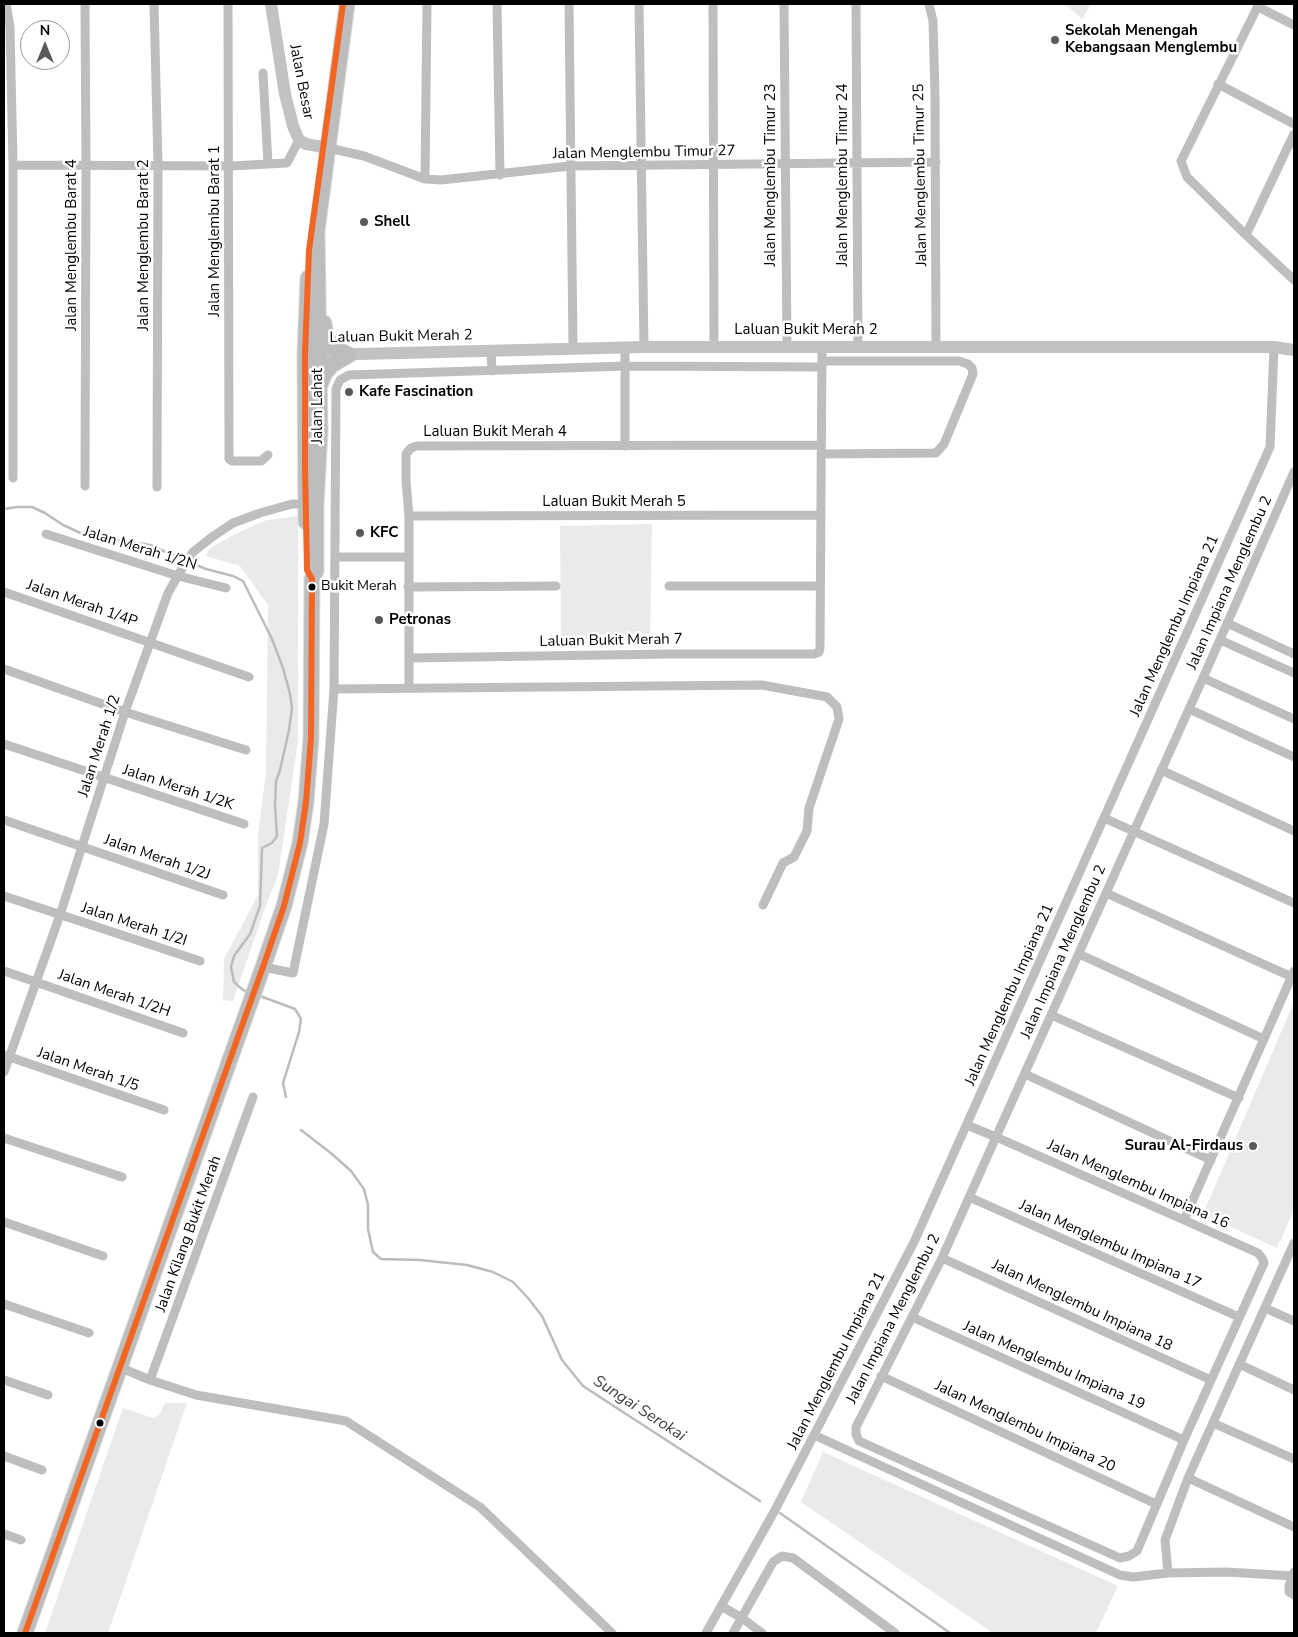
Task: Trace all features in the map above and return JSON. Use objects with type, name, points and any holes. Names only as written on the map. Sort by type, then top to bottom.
[{"type":"main road","points":[[327,147],[345,4]]},
{"type":"main road","name":"Jalan Lahat","points":[[314,575],[307,570],[305,504],[319,387],[316,250],[327,147]]},
{"type":"main road","name":"Jalan Lahat","points":[[25,1633],[284,906],[300,843],[306,802],[311,738],[316,505],[313,433],[305,354],[308,270],[311,229],[327,147]]},
{"type":"main road","points":[[316,250],[321,277],[326,335],[330,344],[349,355],[332,365],[325,373],[319,387]]},
{"type":"main road","points":[[308,270],[310,338],[311,345],[318,355],[311,364],[313,433]]},
{"type":"street","points":[[6,4],[10,27],[13,165],[14,478]]},
{"type":"street","name":"Jalan Menglembu Barat 4","points":[[85,4],[85,486]]},
{"type":"street","name":"Jalan Menglembu Barat 2","points":[[154,4],[158,165],[157,487]]},
{"type":"street","name":"Jalan Menglembu Barat 1","points":[[228,4],[230,166],[229,459],[232,462],[261,461],[268,455]]},
{"type":"street","name":"Jalan Besar","points":[[271,4],[285,94],[293,126],[300,140],[306,144],[327,147]]},
{"type":"street","points":[[426,4],[426,179]]},
{"type":"street","points":[[497,4],[500,175]]},
{"type":"street","points":[[569,4],[573,348]]},
{"type":"street","points":[[639,4],[644,347]]},
{"type":"street","points":[[713,4],[714,347]]},
{"type":"street","name":"Jalan Menglembu Timur 23","points":[[784,4],[787,347]]},
{"type":"street","name":"Jalan Menglembu Timur 24","points":[[856,4],[858,346]]},
{"type":"street","name":"Jalan Menglembu Timur 25","points":[[929,4],[933,21],[936,162],[936,346]]},
{"type":"street","points":[[1294,25],[1258,5],[1181,161],[1186,177],[1294,280]]},
{"type":"street","points":[[263,73],[268,164]]},
{"type":"street","points":[[1218,84],[1294,124]]},
{"type":"street","points":[[1246,235],[1294,134]]},
{"type":"street","points":[[13,165],[230,166],[287,163],[300,140]]},
{"type":"street","name":"Jalan Menglembu Timur 27","points":[[327,147],[364,156],[426,179],[441,180],[570,166],[936,162]]},
{"type":"street","points":[[669,586],[820,586],[822,346]]},
{"type":"street","points":[[625,347],[625,446]]},
{"type":"street","name":"Laluan Bukit Merah 2","points":[[318,355],[625,347],[1274,347],[1294,350]]},
{"type":"street","name":"Jalan Menglembu Impiana 21","points":[[706,1633],[774,1512],[914,1242],[1270,447],[1274,347]]},
{"type":"street","points":[[491,351],[492,370]]},
{"type":"street","name":"Laluan Bukit Merah 2","points":[[335,557],[336,389],[340,380],[349,375],[626,366],[959,361],[968,364],[972,368],[973,374],[944,444],[936,454],[821,450]]},
{"type":"street","name":"Laluan Bukit Merah 4","points":[[409,688],[409,516],[406,454],[411,448],[416,446],[625,446],[821,450]]},
{"type":"street","name":"Jalan Impiana Menglembu 2","points":[[1156,1504],[1137,1551],[1129,1556],[1120,1558],[859,1441],[856,1427],[942,1258],[1294,472]]},
{"type":"street","name":"Jalan Merah 1/2","points":[[4,1072],[6,1056],[36,982],[60,915],[125,712],[168,592],[193,552],[212,537],[233,524],[292,504],[305,504]]},
{"type":"street","name":"Laluan Bukit Merah 5","points":[[409,516],[820,515]]},
{"type":"street","name":"Jalan Merah 1/2N","points":[[46,534],[178,576],[226,588]]},
{"type":"street","points":[[263,966],[293,973],[324,824],[334,689],[335,557],[408,557]]},
{"type":"street","points":[[408,587],[556,586]]},
{"type":"street","name":"Laluan Bukit Merah 7","points":[[409,658],[814,654],[819,652],[820,648],[820,586]]},
{"type":"street","name":"Jalan Merah 1/4P","points":[[4,592],[249,677]]},
{"type":"street","points":[[1227,623],[1294,654]]},
{"type":"street","points":[[1220,640],[1294,673]]},
{"type":"street","points":[[4,669],[125,712],[246,750]]},
{"type":"street","points":[[1203,678],[1294,719]]},
{"type":"street","points":[[334,689],[762,685],[827,697],[837,707],[839,718],[809,808],[807,831],[794,857],[783,863],[764,906]]},
{"type":"street","points":[[1189,709],[1294,757]]},
{"type":"street","name":"Jalan Merah 1/2K","points":[[4,744],[244,824]]},
{"type":"street","points":[[1161,770],[1294,831]]},
{"type":"street","points":[[1104,818],[1294,903]]},
{"type":"street","name":"Jalan Merah 1/2J","points":[[4,820],[223,895]]},
{"type":"street","points":[[1106,893],[1293,974],[1184,1220]]},
{"type":"street","name":"Jalan Merah 1/2I","points":[[4,896],[200,961]]},
{"type":"street","points":[[1078,954],[1264,1040]]},
{"type":"street","name":"Jalan Merah 1/2H","points":[[4,971],[183,1033]]},
{"type":"street","points":[[1051,1014],[1239,1098]]},
{"type":"street","name":"Jalan Merah 1/5","points":[[6,1056],[164,1110]]},
{"type":"street","points":[[1025,1074],[1211,1160]]},
{"type":"street","name":"Jalan Kilang Bukit Merah","points":[[150,1380],[253,1097]]},
{"type":"street","name":"Jalan Menglembu Impiana 16","points":[[967,1125],[1258,1253],[1264,1263],[1239,1317]]},
{"type":"street","points":[[4,1138],[122,1176]]},
{"type":"street","name":"Jalan Menglembu Impiana 17","points":[[969,1197],[1239,1317]]},
{"type":"street","points":[[4,1222],[103,1256]]},
{"type":"street","points":[[1168,1573],[1166,1540],[1188,1478],[1293,1249]]},
{"type":"street","name":"Jalan Menglembu Impiana 18","points":[[942,1258],[1211,1380]]},
{"type":"street","points":[[4,1304],[89,1334]]},
{"type":"street","points":[[1265,1308],[1294,1321]]},
{"type":"street","name":"Jalan Menglembu Impiana 19","points":[[912,1317],[1184,1440]]},
{"type":"street","points":[[1156,1504],[1239,1317]]},
{"type":"street","points":[[1240,1364],[1294,1390]]},
{"type":"street","points":[[119,1368],[196,1395],[346,1421],[480,1507],[612,1633]]},
{"type":"street","name":"Jalan Menglembu Impiana 20","points":[[881,1376],[1156,1504]]},
{"type":"street","points":[[4,1380],[48,1395]]},
{"type":"street","points":[[1213,1423],[1294,1459]]},
{"type":"street","points":[[814,1435],[1120,1575],[1133,1577],[1168,1573],[1226,1572],[1294,1574],[1289,1586],[1289,1592],[1294,1595]]},
{"type":"street","points":[[4,1456],[42,1470]]},
{"type":"street","points":[[1188,1478],[1294,1527]]},
{"type":"street","points":[[4,1534],[21,1540]]},
{"type":"street","points":[[734,1633],[773,1562],[782,1556],[793,1558],[895,1633]]},
{"type":"street","points":[[721,1606],[742,1618],[762,1633]]},
{"type":"shaded area","points":[[1065,4],[1091,4],[1082,19]]},
{"type":"shaded area","points":[[298,516],[298,741],[278,875],[233,1001],[223,1000],[224,959],[258,895],[258,834],[266,773],[268,605],[240,566],[206,556],[209,549],[233,535],[267,520]]},
{"type":"shaded area","points":[[652,524],[650,641],[561,639],[560,526]]},
{"type":"shaded area","points":[[1294,1002],[1294,1210],[1277,1248],[1203,1214]]},
{"type":"shaded area","points":[[165,1403],[187,1403],[108,1633],[45,1633],[123,1408],[153,1418],[159,1415]]},
{"type":"shaded area","points":[[823,1452],[1118,1586],[1096,1633],[993,1633],[801,1502]]},
{"type":"waterway","name":"Sungai Serokai","points":[[4,509],[32,507],[85,535],[150,545],[184,560]]},
{"type":"waterway","name":"Sungai Serokai","points":[[189,562],[243,581],[272,639],[283,668],[292,708],[289,730],[276,781],[277,836],[272,843],[262,848],[260,906],[250,934],[234,956],[231,967],[234,982],[243,990],[250,992]]},
{"type":"waterway","name":"Sungai Serokai","points":[[260,996],[295,1009],[301,1019],[299,1032],[283,1083],[286,1097]]},
{"type":"waterway","name":"Sungai Serokai","points":[[301,1130],[351,1171],[364,1189],[368,1205],[368,1229],[373,1252],[381,1259],[420,1260],[467,1265],[493,1272],[513,1282],[542,1316],[562,1360],[583,1386],[760,1501]]},
{"type":"waterway","name":"Sungai Serokai","points":[[780,1513],[950,1633]]},
{"type":"transit line","points":[[25,1633],[263,967],[284,906],[300,843],[306,802],[311,738],[312,579],[307,570],[305,466],[305,354],[309,250],[343,4]]},
{"type":"place","name":"Sekolah Menengah Kebangsaan Menglembu","points":[[1055,40]]},
{"type":"place","name":"Shell","points":[[364,222]]},
{"type":"place","name":"Kafe Fascination","points":[[349,392]]},
{"type":"place","name":"KFC","points":[[360,533]]},
{"type":"place","name":"Bukit Merah","points":[[312,587]]},
{"type":"place","name":"Petronas","points":[[379,620]]},
{"type":"place","name":"Surau Al-Firdaus","points":[[1253,1146]]}]
